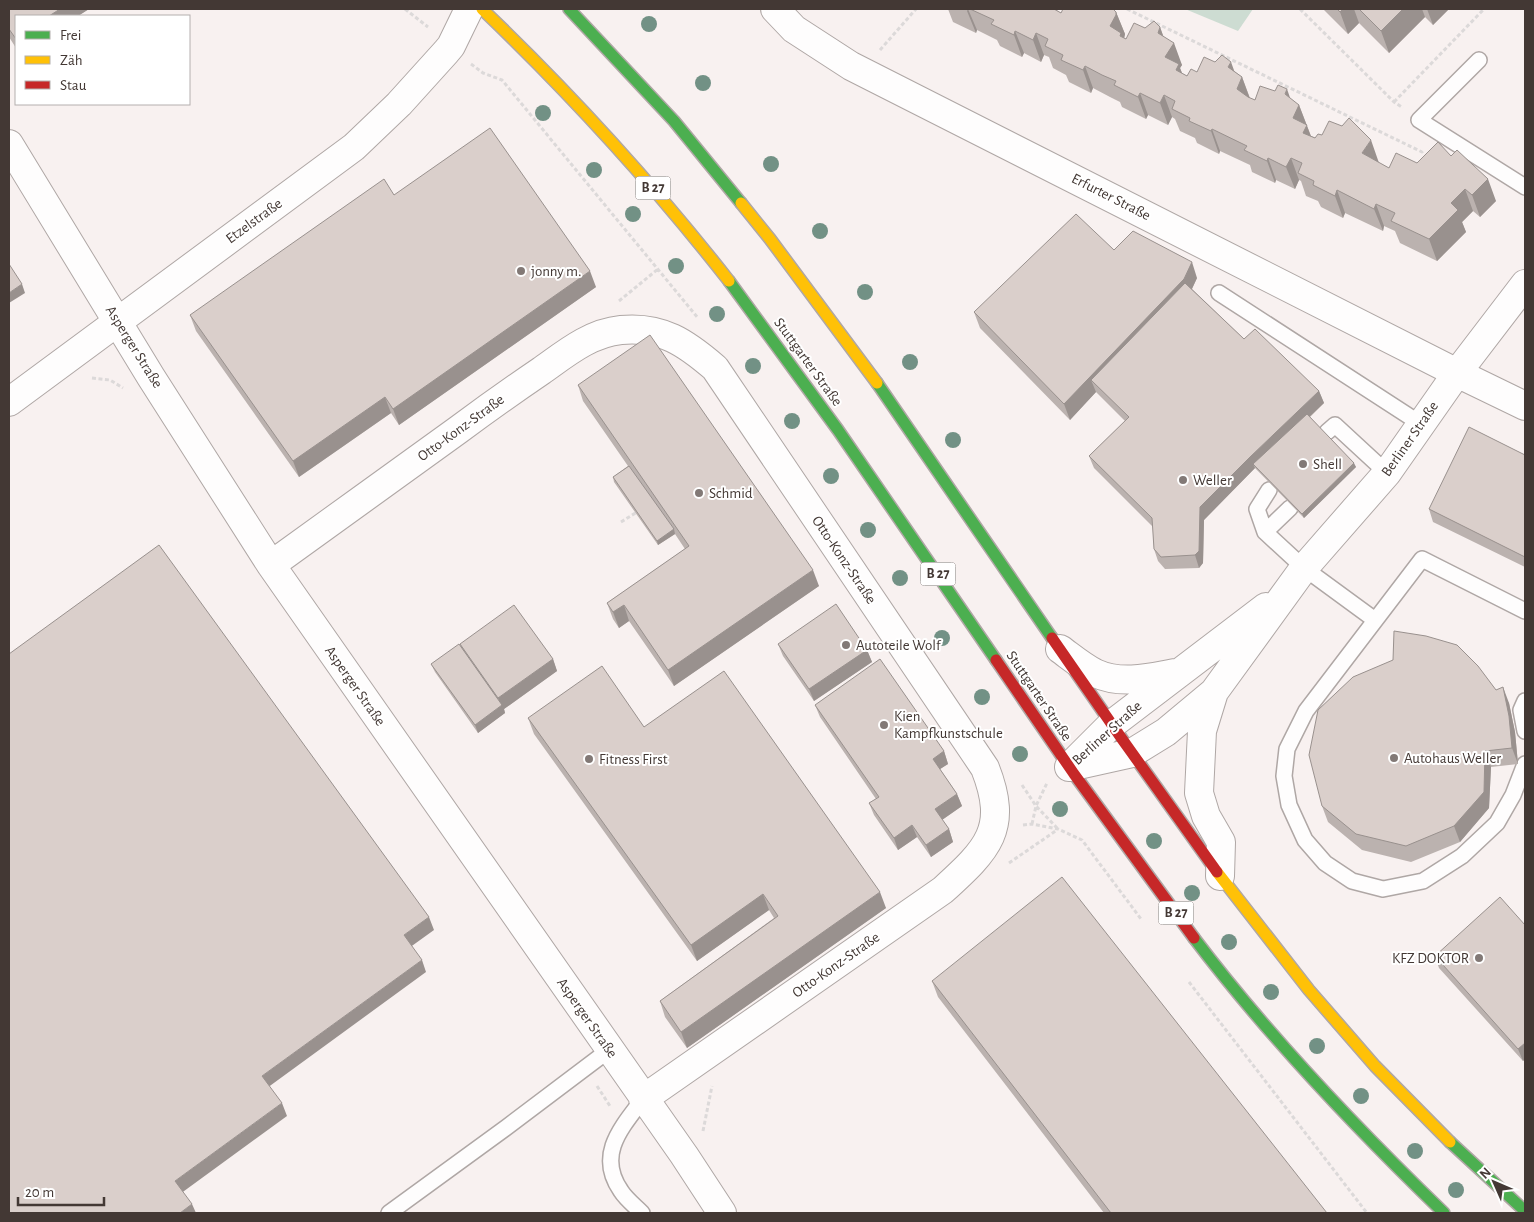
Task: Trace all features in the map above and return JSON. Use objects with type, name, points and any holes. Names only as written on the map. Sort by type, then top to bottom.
[{"type":"main road","name":"Stuttgarter Straße","points":[[482,9],[587,112],[693,235],[806,383],[1069,766]]},
{"type":"main road","points":[[569,9],[683,132],[796,272],[919,443],[1111,725],[1220,876],[1306,987],[1374,1064],[1428,1121],[1525,1211]]},
{"type":"main road","name":"B 27","points":[[1069,766],[1201,948],[1248,1006],[1327,1097],[1390,1162],[1444,1213]]},
{"type":"street","name":"Etzelstraße","points":[[9,402],[66,362],[354,147],[399,104],[451,46],[469,9]]},
{"type":"street","name":"Erfurter Straße","points":[[775,9],[794,29],[851,66],[1525,406]]},
{"type":"street","name":"Asperger Straße","points":[[9,144],[70,246],[271,565],[684,1155],[722,1213]]},
{"type":"street","name":"Berliner Straße","points":[[1069,766],[1132,754],[1166,732],[1214,692],[1297,579],[1387,473],[1457,373],[1525,284]]},
{"type":"street","name":"Otto-Konz-Straße","points":[[271,565],[523,383],[581,343],[598,335],[620,330],[657,332],[674,338],[689,347],[715,368],[984,768],[991,785],[996,812],[994,829],[970,866],[943,890],[643,1099]]},
{"type":"street","name":"Berliner Straße","points":[[1069,766],[1111,725],[1182,672],[1297,579]]},
{"type":"street","name":"Berliner Straße","points":[[1060,649],[1096,673],[1117,680],[1143,679],[1182,672]]},
{"type":"street","name":"Berliner Straße","points":[[1214,692],[1202,732],[1200,793],[1206,816],[1221,842],[1220,876]]},
{"type":"lane","points":[[1479,60],[1419,120],[1525,187]]},
{"type":"lane","points":[[1218,293],[1421,424]]},
{"type":"lane","points":[[1327,432],[1335,425],[1351,449],[1387,473]]},
{"type":"lane","points":[[1270,490],[1257,509],[1265,532],[1297,579],[1375,620]]},
{"type":"lane","points":[[1265,532],[1290,508]]},
{"type":"lane","points":[[1525,611],[1422,559],[1306,711],[1287,749],[1284,776],[1290,805],[1305,840],[1325,863],[1352,881],[1383,889],[1423,881],[1462,856],[1497,823],[1512,795],[1525,764]]},
{"type":"lane","points":[[1525,701],[1521,710],[1525,731]]},
{"type":"lane","points":[[389,1213],[609,1050]]},
{"type":"lane","points":[[642,1213],[621,1192],[613,1178],[610,1166],[611,1151],[617,1136],[643,1099]]},
{"type":"path","points":[[862,71],[916,9]]},
{"type":"path","points":[[1127,9],[1422,152],[1438,132]]},
{"type":"path","points":[[1300,9],[1394,102],[1419,120]]},
{"type":"path","points":[[1394,102],[1484,9]]},
{"type":"path","points":[[620,330],[617,303],[658,269]]},
{"type":"path","points":[[66,362],[80,381],[94,378],[110,380],[126,390]]},
{"type":"path","points":[[621,522],[642,509]]},
{"type":"path","points":[[1032,824],[1036,806],[1047,783],[1069,766]]},
{"type":"path","points":[[1036,806],[1058,829]]},
{"type":"path","points":[[994,829],[1032,824],[1058,829],[1082,840],[1147,927]]},
{"type":"path","points":[[1189,982],[1367,1213]]},
{"type":"path","points":[[700,1060],[713,1079],[702,1134]]},
{"type":"shaded area","points":[[1185,9],[1253,9],[1238,31]]},
{"type":"building","points":[[9,9],[60,9],[51,15],[15,15],[15,38],[9,29]]},
{"type":"building","points":[[970,9],[1054,9],[1061,13],[1063,9],[1113,9],[1116,15],[1110,26],[1121,33],[1120,36],[1126,39],[1134,23],[1145,28],[1154,21],[1160,27],[1158,33],[1174,43],[1165,57],[1179,64],[1176,70],[1187,76],[1191,69],[1197,72],[1204,57],[1215,62],[1222,55],[1231,62],[1228,67],[1242,77],[1237,89],[1248,97],[1255,100],[1260,86],[1275,91],[1278,85],[1287,89],[1285,94],[1299,105],[1293,118],[1307,125],[1303,133],[1315,138],[1318,134],[1322,135],[1329,121],[1342,126],[1349,118],[1371,140],[1362,153],[1389,168],[1396,153],[1417,163],[1438,142],[1451,156],[1457,150],[1488,179],[1472,195],[1465,189],[1451,203],[1458,210],[1429,239],[1391,221],[1395,213],[1376,204],[1374,209],[1337,190],[1335,196],[1313,185],[1314,181],[1298,173],[1302,163],[1291,158],[1286,167],[1268,158],[1267,161],[1244,150],[1247,146],[1212,129],[1211,131],[1189,121],[1190,118],[1172,109],[1175,101],[1164,95],[1160,103],[1140,93],[1138,97],[1114,85],[1116,81],[1085,66],[1083,70],[1061,60],[1063,55],[1045,46],[1048,39],[1036,33],[1033,40],[1015,31],[1014,35],[991,24],[994,20]]},
{"type":"building","points":[[1359,9],[1403,9],[1381,31]]},
{"type":"building","points":[[490,128],[590,271],[393,409],[385,397],[293,461],[190,315],[384,179],[394,195]]},
{"type":"building","points":[[1076,214],[1114,250],[1133,231],[1192,262],[1184,279],[1064,404],[974,312]]},
{"type":"building","points":[[9,264],[22,284],[9,293]]},
{"type":"building","points":[[1185,283],[1244,339],[1255,329],[1319,391],[1200,507],[1199,551],[1195,555],[1161,557],[1154,549],[1152,518],[1089,456],[1129,417],[1091,380]]},
{"type":"building","points":[[650,335],[813,570],[668,670],[624,605],[613,612],[607,603],[689,546],[578,385]]},
{"type":"building","points":[[1307,414],[1354,463],[1302,514],[1253,464]]},
{"type":"building","points":[[1469,427],[1525,455],[1525,557],[1429,509]]},
{"type":"building","points":[[629,466],[674,529],[657,541],[613,477]]},
{"type":"building","points":[[159,545],[429,917],[404,935],[422,960],[262,1076],[282,1103],[175,1181],[192,1204],[180,1213],[9,1213],[9,654]]},
{"type":"building","points":[[836,604],[867,650],[809,689],[778,644]]},
{"type":"building","points":[[514,605],[553,659],[498,698],[460,644]]},
{"type":"building","points":[[1394,631],[1426,636],[1457,645],[1478,666],[1496,690],[1503,687],[1509,716],[1512,748],[1485,751],[1484,792],[1454,826],[1406,846],[1356,834],[1322,806],[1309,755],[1318,710],[1353,677],[1393,660]]},
{"type":"building","points":[[459,644],[502,705],[475,725],[431,664]]},
{"type":"building","points":[[880,659],[944,751],[933,759],[957,794],[935,809],[949,829],[926,845],[912,825],[894,838],[869,803],[879,797],[815,705]]},
{"type":"building","points":[[602,666],[644,727],[724,671],[880,892],[681,1032],[660,1001],[778,916],[763,894],[691,945],[528,718]]},
{"type":"building","points":[[1062,877],[1327,1213],[1111,1213],[932,981]]},
{"type":"building","points":[[1500,897],[1525,925],[1525,1043],[1518,1049],[1435,956]]},
{"type":"traffic: fast","points":[[569,9],[674,121],[741,203]]},
{"type":"traffic: fast","points":[[729,281],[838,430],[996,660]]},
{"type":"traffic: fast","points":[[877,383],[1052,638]]},
{"type":"traffic: fast","points":[[1194,938],[1252,1011],[1283,1046],[1378,1148],[1444,1213]]},
{"type":"traffic: fast","points":[[1450,1142],[1525,1211]]},
{"type":"traffic: slow","points":[[482,9],[610,140],[729,281]]},
{"type":"traffic: slow","points":[[741,203],[877,383]]},
{"type":"traffic: slow","points":[[1217,872],[1309,990],[1375,1066],[1450,1142]]},
{"type":"traffic: jam","points":[[1052,638],[1217,872]]},
{"type":"traffic: jam","points":[[996,660],[1074,774],[1194,938]]},
{"type":"place","name":"jonny m.","points":[[521,271]]},
{"type":"place","name":"Shell","points":[[1303,464]]},
{"type":"place","name":"Weller","points":[[1183,480]]},
{"type":"place","name":"Schmid","points":[[699,493]]},
{"type":"place","name":"Autoteile Wolf","points":[[846,645]]},
{"type":"place","name":"Kien Kampfkunstschule","points":[[884,725]]},
{"type":"place","name":"Autohaus Weller","points":[[1394,758]]},
{"type":"place","name":"Fitness First","points":[[589,759]]},
{"type":"place","name":"KFZ DOKTOR","points":[[1479,958]]}]
